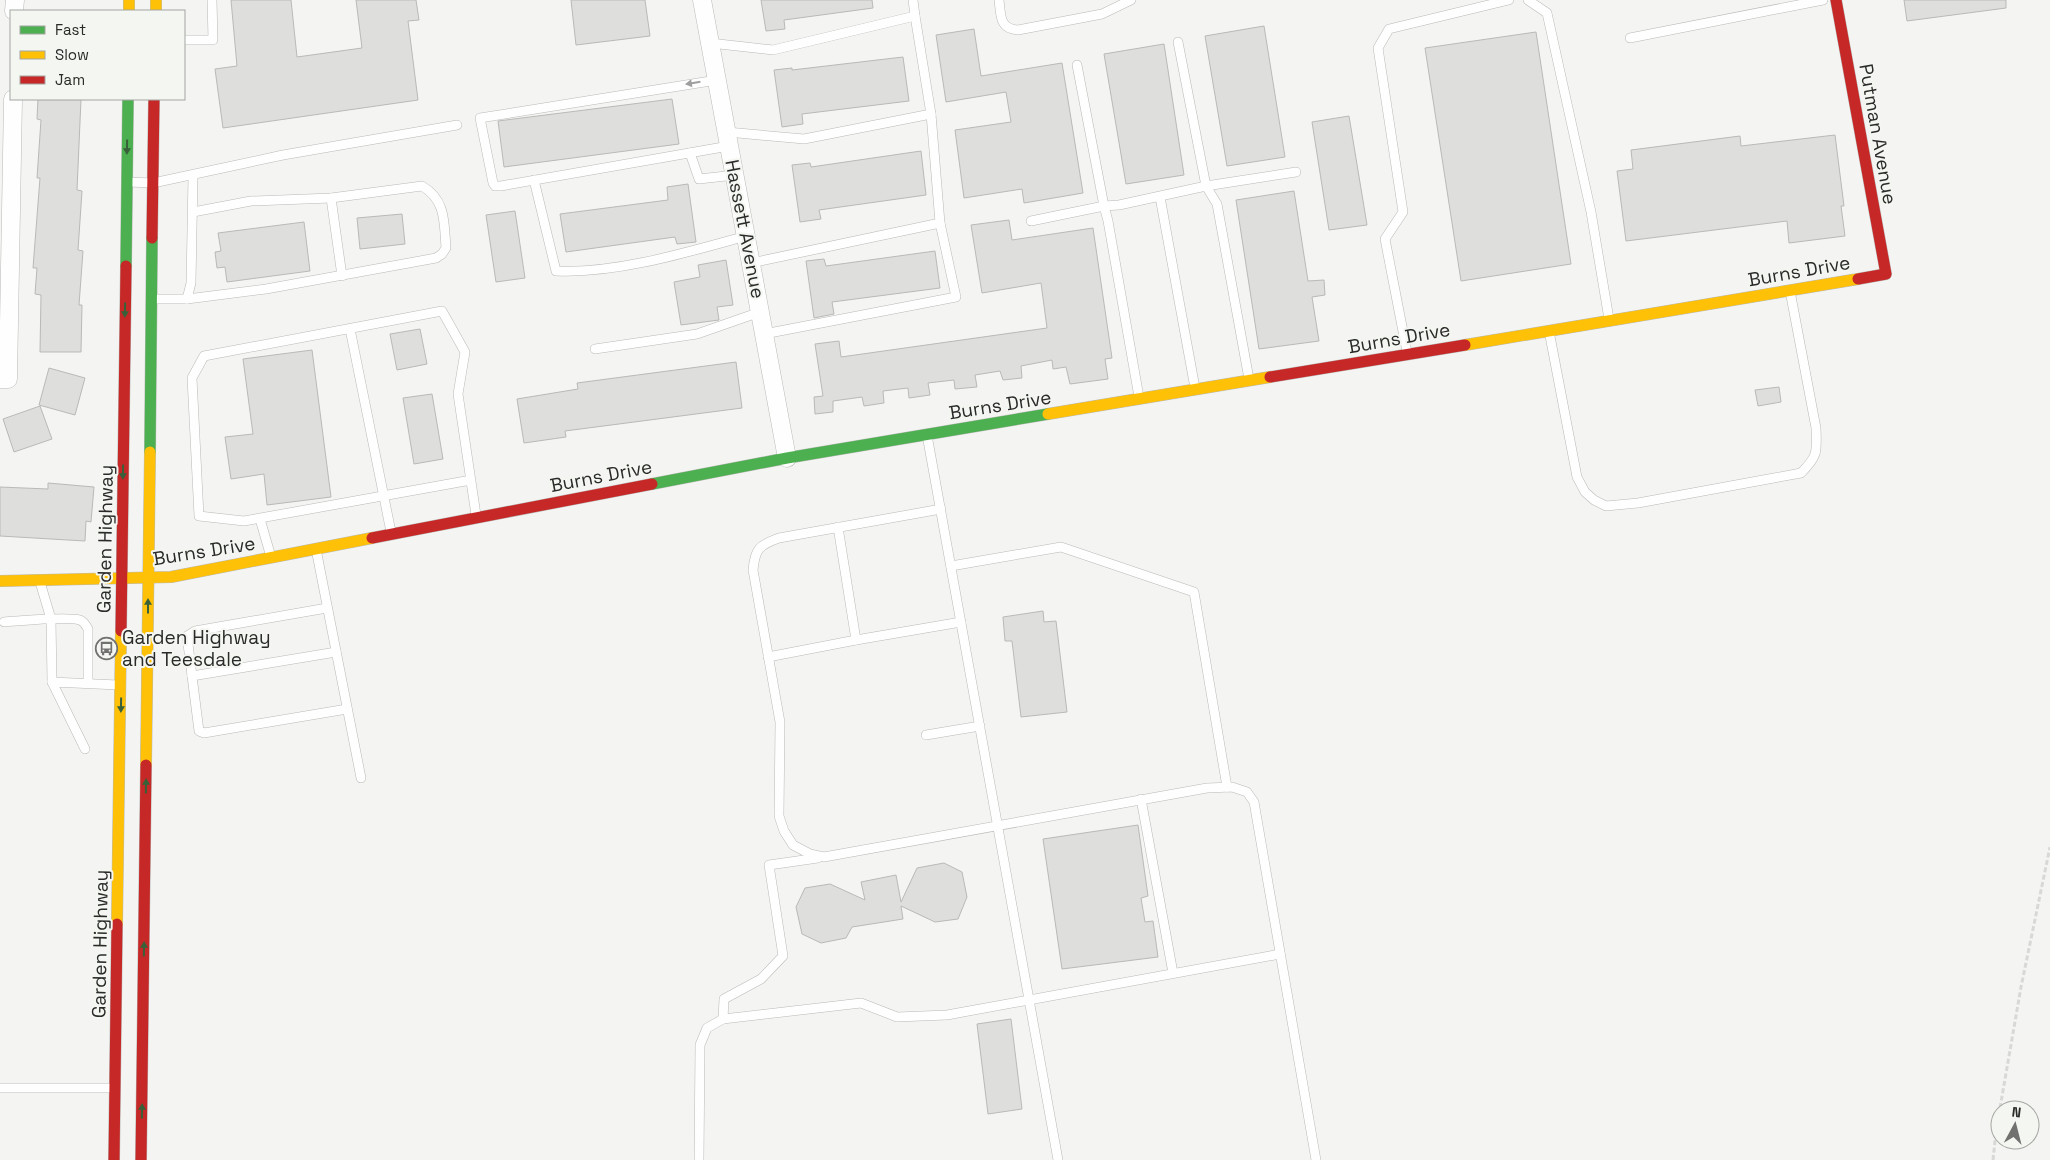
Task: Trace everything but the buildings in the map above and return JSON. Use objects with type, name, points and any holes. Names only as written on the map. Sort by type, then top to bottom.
[{"type":"street","name":"Hassett Avenue","points":[[702,0],[787,458]]},
{"type":"street","name":"Putman Avenue","points":[[1836,0],[1886,274]]},
{"type":"street","points":[[0,379],[8,379],[13,100]]},
{"type":"street","name":"Garden Highway","points":[[114,1160],[128,100]]},
{"type":"street","points":[[141,1160],[154,100]]},
{"type":"street","name":"Burns Drive","points":[[0,581],[171,577],[787,458],[1886,274]]},
{"type":"lane","points":[[185,40],[213,40],[212,0]]},
{"type":"lane","points":[[764,334],[956,297],[940,222],[931,114],[913,0]]},
{"type":"lane","points":[[999,0],[1002,22],[1010,30],[1018,30],[1102,14],[1131,0]]},
{"type":"lane","points":[[1408,354],[1384,240],[1403,212],[1378,48],[1389,29],[1509,0]]},
{"type":"lane","points":[[1528,0],[1546,13],[1591,212],[1609,321]]},
{"type":"lane","points":[[1630,38],[1823,0]]},
{"type":"lane","points":[[710,43],[773,50],[915,16]]},
{"type":"lane","points":[[1178,42],[1206,186],[1217,204],[1250,381]]},
{"type":"lane","points":[[1077,64],[1108,221],[1139,399]]},
{"type":"lane","points":[[717,80],[480,118],[493,183],[495,186],[501,186],[690,153],[728,139],[804,139],[931,114]]},
{"type":"lane","points":[[127,182],[153,183],[193,176],[283,155],[457,125]]},
{"type":"lane","points":[[690,153],[699,179],[735,175]]},
{"type":"lane","points":[[1031,221],[1160,197],[1206,186],[1296,172]]},
{"type":"lane","points":[[187,299],[190,283],[193,176]]},
{"type":"lane","points":[[534,180],[556,271],[581,272],[680,255],[746,236]]},
{"type":"lane","points":[[152,299],[187,299],[266,289],[342,276],[436,258],[446,248],[439,201],[432,192],[422,186],[400,187],[331,198],[251,201],[193,212]]},
{"type":"lane","points":[[1160,197],[1195,390]]},
{"type":"lane","points":[[331,198],[342,276]]},
{"type":"lane","points":[[751,263],[940,222]]},
{"type":"lane","points":[[1550,331],[1577,477],[1585,492],[1594,500],[1606,506],[1638,503],[1800,472],[1813,461],[1817,451],[1816,428],[1790,291]]},
{"type":"lane","points":[[471,480],[244,522],[199,516],[192,378],[204,356],[442,311],[465,352],[458,394],[471,480],[476,518]]},
{"type":"lane","points":[[596,349],[697,334],[760,312]]},
{"type":"lane","points":[[350,328],[391,534]]},
{"type":"lane","points":[[927,435],[1058,1160]]},
{"type":"lane","points":[[824,857],[810,854],[793,845],[784,831],[778,816],[780,722],[753,570],[754,555],[763,544],[779,538],[941,509]]},
{"type":"lane","points":[[260,519],[271,558]]},
{"type":"lane","points":[[838,527],[856,640]]},
{"type":"lane","points":[[951,566],[1061,547],[1194,592],[1227,787]]},
{"type":"lane","points":[[316,549],[361,778]]},
{"type":"lane","points":[[40,581],[51,619],[52,682],[85,749]]},
{"type":"lane","points":[[327,608],[195,631],[186,636],[199,730],[204,733],[347,709]]},
{"type":"lane","points":[[4,622],[78,619],[83,622],[88,629],[88,683]]},
{"type":"lane","points":[[768,657],[961,622]]},
{"type":"lane","points":[[192,676],[336,652]]},
{"type":"lane","points":[[52,682],[121,685]]},
{"type":"lane","points":[[926,735],[980,726]]},
{"type":"lane","points":[[723,1019],[724,999],[761,979],[783,956],[769,865],[824,857],[1141,799],[1207,788],[1227,787],[1247,792],[1254,802],[1316,1160]]},
{"type":"lane","points":[[1141,799],[1173,973]]},
{"type":"lane","points":[[699,1160],[700,1045],[707,1028],[723,1019],[861,1003],[897,1017],[947,1014],[1280,954]]},
{"type":"lane","points":[[0,1088],[115,1088]]},
{"type":"path","points":[[1993,1160],[1996,1131],[2021,987],[2050,847]]},
{"type":"traffic: fast","points":[[126,266],[128,100]]},
{"type":"traffic: fast","points":[[150,452],[152,238]]},
{"type":"traffic: fast","points":[[652,484],[787,458],[1048,414]]},
{"type":"traffic: slow","points":[[129,0],[129,10]]},
{"type":"traffic: slow","points":[[156,0],[156,10]]},
{"type":"traffic: slow","points":[[1465,345],[1858,279]]},
{"type":"traffic: slow","points":[[1048,414],[1270,377]]},
{"type":"traffic: slow","points":[[146,765],[150,452]]},
{"type":"traffic: slow","points":[[0,581],[171,577],[372,538]]},
{"type":"traffic: slow","points":[[117,924],[121,631]]},
{"type":"traffic: jam","points":[[1836,0],[1886,274],[1858,279]]},
{"type":"traffic: jam","points":[[152,238],[154,100]]},
{"type":"traffic: jam","points":[[121,631],[126,266]]},
{"type":"traffic: jam","points":[[1270,377],[1465,345]]},
{"type":"traffic: jam","points":[[372,538],[652,484]]},
{"type":"traffic: jam","points":[[141,1160],[146,765]]},
{"type":"traffic: jam","points":[[114,1160],[117,924]]},
{"type":"place","name":"Garden Highway and Teesdale","points":[[106,648]]}]
